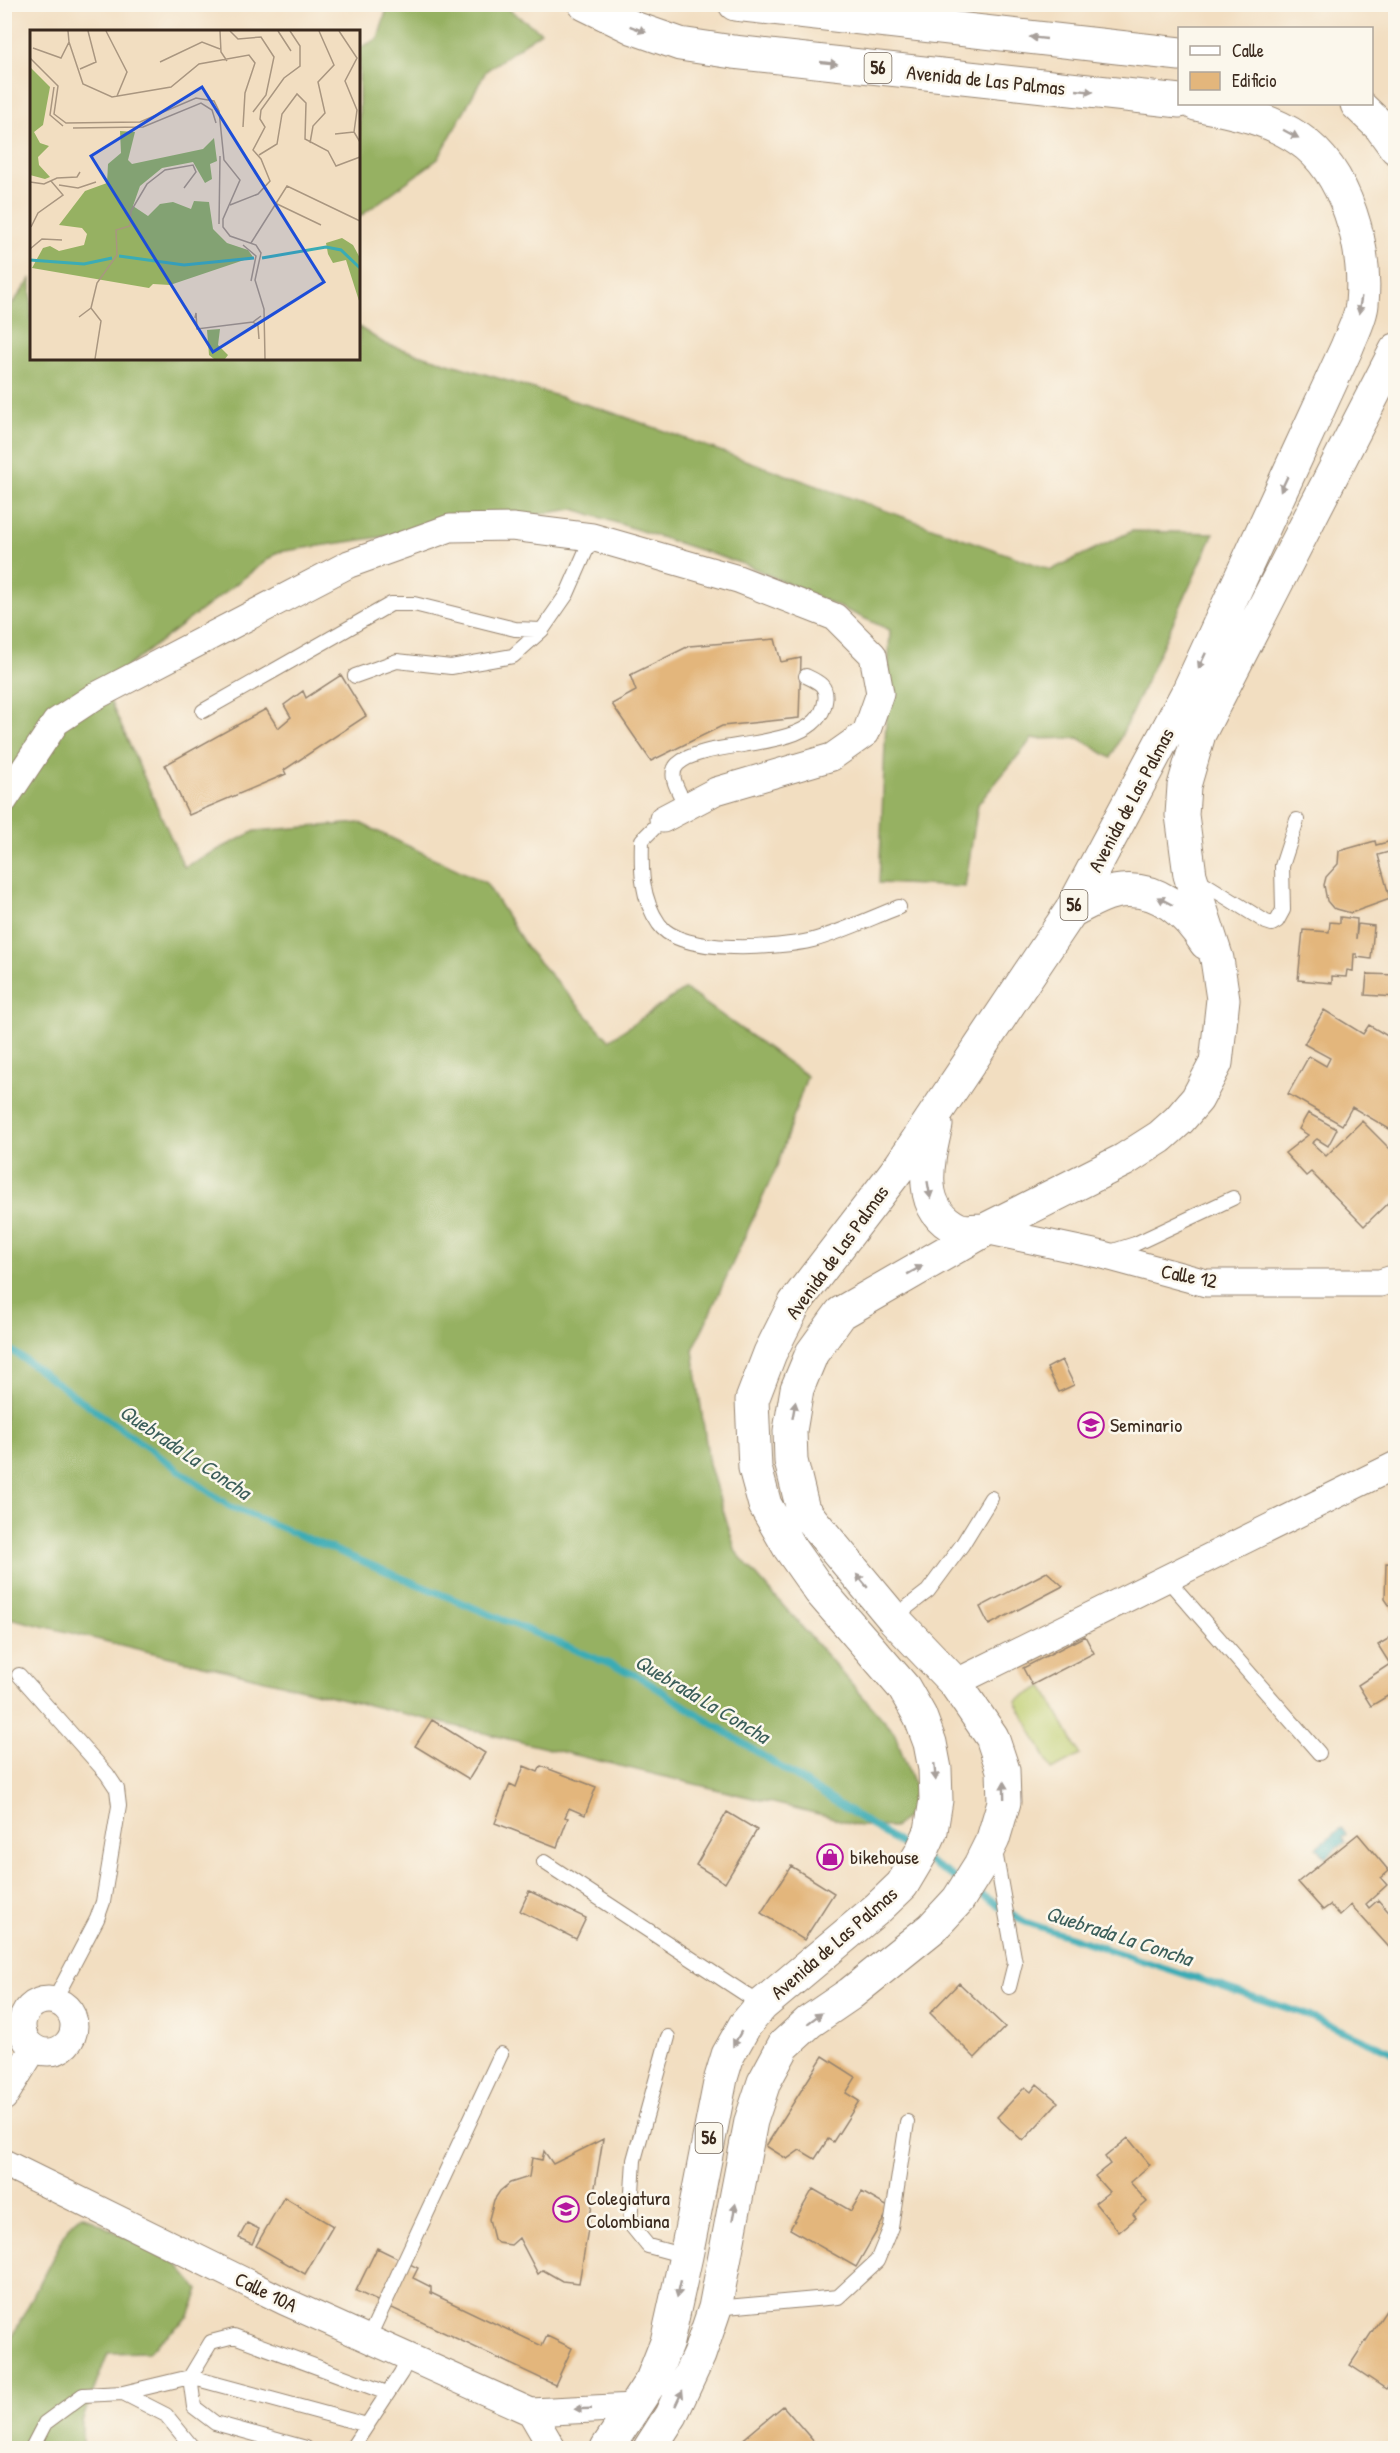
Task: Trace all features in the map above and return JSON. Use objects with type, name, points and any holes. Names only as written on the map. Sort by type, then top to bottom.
[{"type":"main road","name":"Avenida de Las Palmas","points":[[585,4],[634,28],[680,44],[745,54],[1178,101]]},
{"type":"main road","points":[[735,4],[1178,54]]},
{"type":"main road","name":"Avenida de Las Palmas","points":[[607,2448],[652,2380],[667,2342],[721,2078],[728,2055],[744,2025],[762,2005],[878,1908],[902,1885],[931,1831],[936,1800],[935,1769],[930,1743],[920,1716],[904,1688],[820,1591],[789,1547],[765,1505],[755,1468],[752,1400],[770,1353],[795,1303],[939,1112],[1071,911],[1189,690],[1347,347],[1362,305],[1361,265],[1355,226],[1343,191],[1323,162],[1301,139],[1275,126],[1240,112],[1202,105]]},
{"type":"main road","points":[[1358,105],[1380,126],[1395,148]]},
{"type":"main road","name":"Avenida de Las Palmas","points":[[650,2448],[671,2415],[699,2355],[715,2308],[751,2121],[764,2082],[784,2045],[809,2022],[849,1994],[932,1928],[958,1900],[987,1852],[1004,1802],[1003,1770],[992,1737],[956,1683],[893,1618],[803,1510],[791,1461],[790,1431],[797,1389],[812,1353],[841,1313],[985,1230],[1124,1160],[1160,1137],[1197,1099],[1216,1063],[1223,999],[1217,959],[1190,875],[1182,815],[1184,786],[1199,734],[1395,350]]},
{"type":"main road","points":[[1071,911],[1112,892],[1140,890],[1171,903],[1195,925],[1217,959]]},
{"type":"main road","points":[[939,1112],[926,1172],[929,1197],[940,1216],[959,1230],[985,1230]]},
{"type":"street","points":[[4,800],[56,722],[94,697],[350,564],[450,528],[512,526],[592,537],[738,579],[835,617],[873,655],[880,693],[866,733],[832,757],[716,791],[663,819]]},
{"type":"street","name":"Calle 12","points":[[985,1230],[1103,1255],[1206,1283],[1380,1283],[1395,1278]]},
{"type":"street","points":[[956,1683],[1395,1465]]},
{"type":"street","points":[[54,2001],[63,2005],[73,2019],[72,2037],[67,2044],[51,2052],[34,2048],[23,2033],[25,2016],[37,2003],[54,2001]]},
{"type":"street","points":[[4,2097],[34,2048]]},
{"type":"street","name":"Calle 10A","points":[[4,2163],[284,2301],[531,2412],[634,2407]]},
{"type":"street","points":[[531,2412],[552,2448]]},
{"type":"lane","points":[[356,676],[397,661],[451,667],[513,656],[542,630],[567,594],[592,537]]},
{"type":"lane","points":[[203,711],[391,604],[414,604],[515,629],[542,630]]},
{"type":"lane","points":[[686,806],[673,774],[678,764],[699,754],[752,745],[800,731],[816,721],[824,709],[827,694],[822,683],[806,676]]},
{"type":"lane","points":[[663,819],[642,840],[641,877],[646,899],[660,926],[679,937],[712,947],[742,948],[813,940],[899,907]]},
{"type":"lane","points":[[1190,875],[1272,924],[1277,921],[1283,910],[1282,866],[1297,820]]},
{"type":"lane","points":[[1103,1255],[1135,1244],[1233,1198]]},
{"type":"lane","points":[[893,1618],[928,1591],[962,1545],[991,1498]]},
{"type":"lane","points":[[1167,1579],[1319,1753]]},
{"type":"lane","points":[[19,1675],[107,1774],[117,1789],[118,1806],[103,1902],[97,1919],[54,2001]]},
{"type":"lane","points":[[987,1852],[1015,1963],[1009,1987]]},
{"type":"lane","points":[[544,1862],[762,2005]]},
{"type":"lane","points":[[668,2037],[634,2160],[630,2224],[648,2246],[686,2256]]},
{"type":"lane","points":[[368,2339],[501,2054]]},
{"type":"lane","points":[[715,2308],[838,2297],[877,2261],[891,2227],[906,2122]]},
{"type":"lane","points":[[306,2448],[215,2424],[194,2407],[190,2377],[211,2342],[234,2336],[387,2393]]},
{"type":"lane","points":[[352,2448],[409,2357]]},
{"type":"lane","points":[[32,2448],[45,2424],[83,2395],[123,2393],[190,2377],[368,2425]]},
{"type":"lane","points":[[123,2393],[166,2415],[193,2448]]},
{"type":"green space","points":[[388,5],[502,5],[541,32],[486,71],[438,159],[360,216],[360,48],[378,39]]},
{"type":"green space","points":[[30,280],[30,360],[360,360],[360,328],[385,344],[614,413],[1051,570],[1132,531],[1214,533],[1111,758],[1079,738],[1032,739],[978,804],[965,887],[879,883],[890,630],[749,566],[574,509],[278,552],[103,685],[184,867],[255,831],[360,823],[486,883],[529,951],[609,1040],[685,989],[807,1076],[777,1166],[693,1350],[709,1464],[736,1552],[894,1732],[915,1788],[911,1814],[894,1827],[859,1826],[827,1816],[5,1617],[4,315]]},
{"type":"green space","points":[[1043,1686],[1080,1755],[1052,1770],[1016,1701]]},
{"type":"green space","points":[[82,2215],[176,2263],[199,2290],[189,2316],[148,2352],[108,2353],[82,2421],[82,2448],[5,2448],[4,2353],[69,2226]]},
{"type":"water","points":[[1341,1828],[1346,1834],[1342,1838],[1345,1842],[1326,1858],[1317,1847]]},
{"type":"building","points":[[775,639],[781,662],[801,658],[799,718],[722,726],[651,761],[612,704],[636,691],[630,675],[689,646]]},
{"type":"building","points":[[341,675],[366,716],[284,770],[286,774],[189,815],[165,765],[266,709],[278,728],[291,717],[284,705],[303,691],[306,698]]},
{"type":"building","points":[[1396,840],[1396,850],[1378,855],[1390,899],[1351,913],[1333,908],[1327,901],[1324,885],[1326,877],[1338,864],[1339,851],[1375,841],[1376,845]]},
{"type":"building","points":[[1340,917],[1357,919],[1356,939],[1358,924],[1374,926],[1371,959],[1357,957],[1357,954],[1354,954],[1353,971],[1347,970],[1346,977],[1332,976],[1332,983],[1298,980],[1303,930],[1329,932],[1330,922],[1340,923]]},
{"type":"building","points":[[1367,974],[1396,975],[1396,997],[1365,995]]},
{"type":"building","points":[[1324,1010],[1363,1034],[1369,1025],[1396,1041],[1396,1133],[1352,1107],[1342,1125],[1288,1094],[1309,1056],[1326,1066],[1330,1058],[1304,1044]]},
{"type":"building","points":[[1308,1113],[1337,1129],[1328,1146],[1317,1139],[1312,1143],[1326,1156],[1362,1121],[1396,1155],[1396,1195],[1364,1226],[1311,1172],[1306,1176],[1285,1153],[1308,1135],[1299,1129]]},
{"type":"building","points":[[1062,1360],[1074,1385],[1059,1392],[1047,1368]]},
{"type":"building","points":[[1386,1563],[1396,1564],[1396,1615],[1385,1599]]},
{"type":"building","points":[[1047,1572],[1063,1586],[989,1625],[980,1607]]},
{"type":"building","points":[[1396,1634],[1396,1691],[1371,1706],[1358,1685],[1390,1664],[1378,1645]]},
{"type":"building","points":[[1085,1636],[1094,1653],[1032,1685],[1023,1668]]},
{"type":"building","points":[[432,1720],[485,1753],[469,1779],[415,1746]]},
{"type":"building","points":[[524,1766],[538,1772],[541,1766],[596,1787],[585,1815],[569,1808],[565,1817],[568,1818],[557,1847],[495,1823],[510,1784],[516,1787]]},
{"type":"building","points":[[727,1812],[757,1830],[725,1883],[696,1865]]},
{"type":"building","points":[[1358,1834],[1389,1871],[1381,1878],[1387,1885],[1366,1904],[1369,1908],[1378,1900],[1396,1920],[1396,1955],[1351,1905],[1340,1915],[1330,1905],[1323,1910],[1298,1882]]},
{"type":"building","points":[[791,1866],[834,1893],[804,1940],[761,1913]]},
{"type":"building","points":[[529,1891],[586,1918],[576,1939],[520,1911]]},
{"type":"building","points":[[959,1983],[1005,2027],[975,2058],[930,2013]]},
{"type":"building","points":[[823,2056],[856,2077],[846,2093],[859,2101],[833,2142],[828,2139],[815,2159],[800,2150],[787,2159],[766,2146]]},
{"type":"building","points":[[1037,2084],[1058,2102],[1023,2141],[997,2117],[1025,2087],[1031,2092]]},
{"type":"building","points":[[1128,2138],[1150,2165],[1130,2182],[1147,2202],[1133,2214],[1136,2218],[1119,2232],[1095,2203],[1109,2192],[1095,2176],[1110,2164],[1105,2157]]},
{"type":"building","points":[[603,2139],[579,2283],[562,2281],[543,2270],[538,2274],[519,2238],[511,2245],[498,2243],[494,2239],[489,2219],[494,2200],[510,2183],[529,2177],[532,2158],[542,2160],[544,2151],[553,2164]]},
{"type":"building","points":[[813,2189],[851,2211],[862,2192],[890,2208],[856,2267],[790,2229]]},
{"type":"building","points":[[284,2197],[333,2226],[305,2274],[256,2246]]},
{"type":"building","points":[[247,2223],[259,2229],[252,2244],[239,2238]]},
{"type":"building","points":[[377,2248],[418,2268],[413,2278],[431,2287],[431,2293],[542,2346],[547,2336],[572,2348],[555,2385],[356,2291]]},
{"type":"building","points":[[1387,2309],[1396,2315],[1396,2376],[1386,2389],[1350,2365]]},
{"type":"building","points":[[783,2406],[814,2442],[806,2448],[733,2448]]},
{"type":"waterway","name":"Quebrada La Concha","points":[[4,1345],[229,1506],[638,1676],[912,1851]]},
{"type":"waterway","name":"Quebrada La Concha","points":[[926,1860],[960,1881]]},
{"type":"waterway","name":"Quebrada La Concha","points":[[974,1890],[1025,1922],[1302,2013],[1396,2054]]},
{"type":"place","name":"Seminario","points":[[1091,1425]]},
{"type":"place","name":"bikehouse","points":[[830,1857]]},
{"type":"place","name":"Colegiatura Colombiana","points":[[566,2209]]}]
